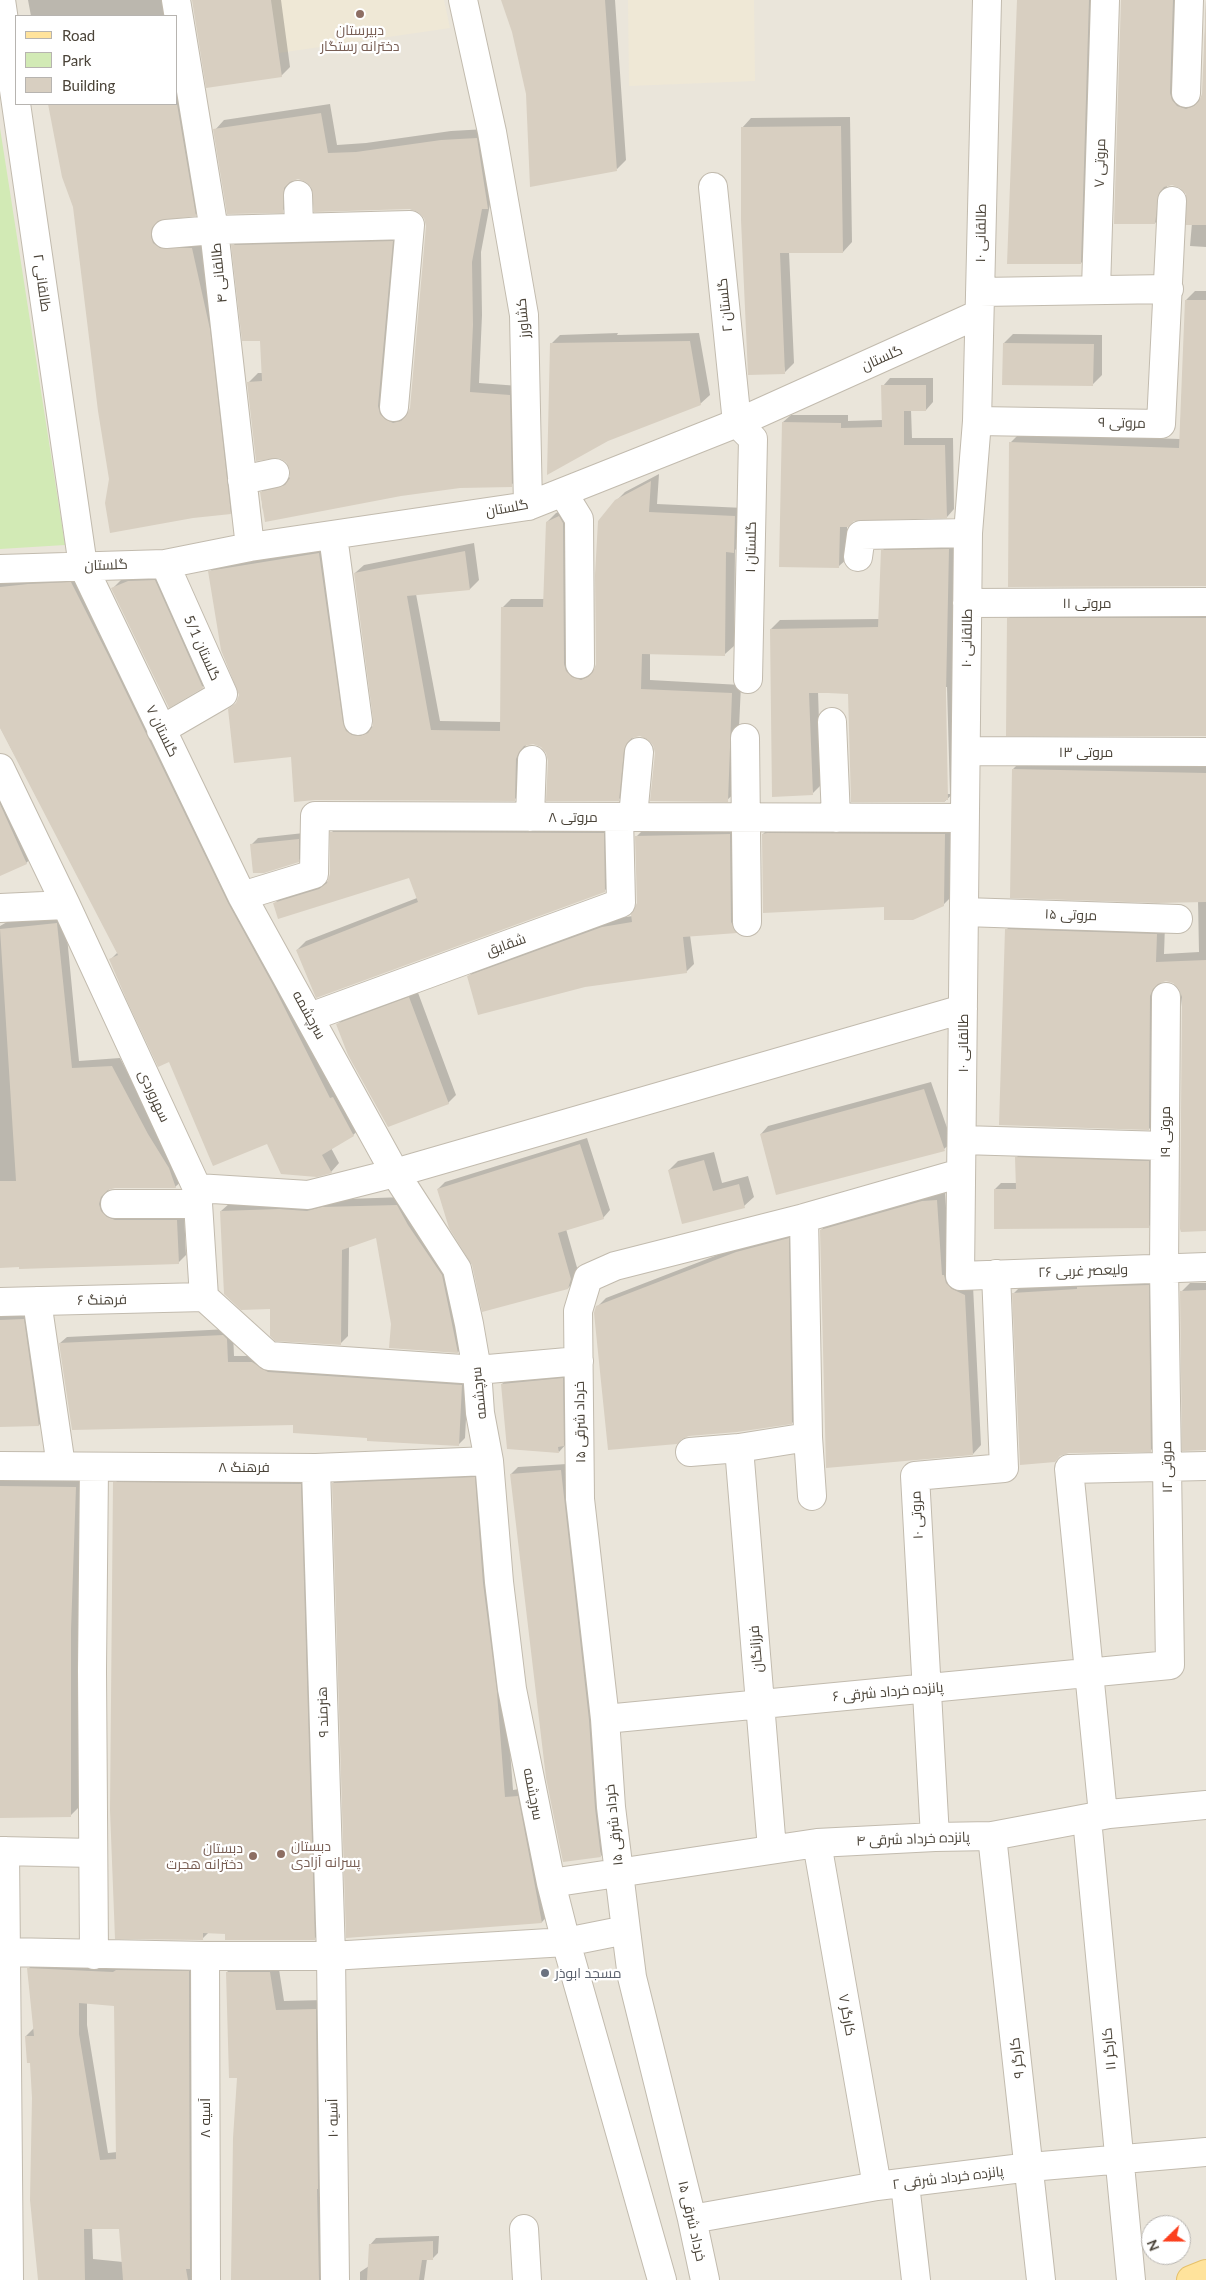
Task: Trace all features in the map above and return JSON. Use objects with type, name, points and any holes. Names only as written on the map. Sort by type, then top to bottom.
[{"type":"main road","points":[[1191,2280],[1206,2274]]},
{"type":"street","name":"طالقانی ۲","points":[[1,0],[15,97]]},
{"type":"street","name":"طالقانی ۴","points":[[176,0],[214,230],[250,547]]},
{"type":"street","name":"کشاورز","points":[[463,0],[492,132],[524,315],[528,506]]},
{"type":"street","name":"طالقانی ۱۰","points":[[960,1276],[968,533],[977,421],[986,0]]},
{"type":"street","name":"مروتی ۷","points":[[1096,289],[1105,0]]},
{"type":"street","points":[[1186,93],[1189,0]]},
{"type":"street","name":"طالقانی ۲","points":[[16,105],[83,566]]},
{"type":"street","name":"گلستان ۲","points":[[712,187],[737,423]]},
{"type":"street","points":[[298,195],[299,226]]},
{"type":"street","points":[[979,303],[1096,289],[1169,289],[1172,201]]},
{"type":"street","points":[[166,234],[299,226],[410,225],[394,407]]},
{"type":"street","name":"مروتی ۹","points":[[977,421],[1161,424],[1169,289]]},
{"type":"street","name":"گلستان","points":[[0,569],[165,564],[250,547],[528,506],[737,423],[979,303]]},
{"type":"street","name":"گلستان ۱","points":[[737,423],[753,439],[748,679]]},
{"type":"street","points":[[242,480],[275,473]]},
{"type":"street","points":[[563,493],[579,519],[580,664]]},
{"type":"street","points":[[858,557],[861,535],[968,533]]},
{"type":"street","points":[[333,536],[358,721]]},
{"type":"street","name":"گلستان 5/1","points":[[161,730],[223,694],[165,564]]},
{"type":"street","name":"گلستان ۷","points":[[83,566],[242,896]]},
{"type":"street","name":"مروتی ۱۱","points":[[968,603],[1206,602]]},
{"type":"street","points":[[832,722],[836,818]]},
{"type":"street","points":[[744,738],[747,922]]},
{"type":"street","name":"مروتی ۱۳","points":[[966,751],[1206,752]]},
{"type":"street","points":[[626,817],[639,752]]},
{"type":"street","points":[[530,817],[532,760]]},
{"type":"street","name":"سهروردی","points":[[0,768],[66,905],[197,1196],[204,1297]]},
{"type":"street","name":"مروتی ۸","points":[[242,896],[314,874],[315,816],[965,818]]},
{"type":"street","name":"شقایق","points":[[310,1017],[621,903],[626,817]]},
{"type":"street","name":"سرچشمه","points":[[242,896],[395,1173],[457,1269],[477,1370],[480,1413],[488,1461],[499,1582],[512,1689],[551,1883],[566,1942]]},
{"type":"street","points":[[0,908],[66,905]]},
{"type":"street","name":"مروتی ۱۵","points":[[964,912],[1178,919]]},
{"type":"street","name":"مروتی ۱۹","points":[[1164,1268],[1166,997]]},
{"type":"street","points":[[115,1204],[197,1196],[308,1195],[395,1173],[963,1009]]},
{"type":"street","points":[[962,1140],[1165,1146]]},
{"type":"street","points":[[204,1297],[269,1356],[477,1370],[579,1362],[578,1311],[588,1278],[615,1266],[804,1218],[962,1173]]},
{"type":"street","points":[[804,1218],[808,1437],[812,1496]]},
{"type":"street","name":"ولیعصر غربی ۲۶","points":[[960,1276],[1206,1267]]},
{"type":"street","name":"مروتی ۱۲","points":[[1164,1268],[1170,1666]]},
{"type":"street","name":"مروتی ۱۰","points":[[935,1837],[915,1476],[1004,1468],[996,1274]]},
{"type":"street","name":"فرهنگ ۶","points":[[0,1302],[204,1297]]},
{"type":"street","points":[[37,1301],[61,1466]]},
{"type":"street","name":"۱۵ خرداد شرقی","points":[[579,1362],[580,1499],[605,1720],[611,1807],[632,1977],[692,2219],[705,2280]]},
{"type":"street","points":[[690,1452],[739,1448],[808,1437]]},
{"type":"street","name":"فرزانگان","points":[[739,1448],[771,1837],[774,1849]]},
{"type":"street","name":"فرهنگ ۸","points":[[0,1466],[316,1468],[488,1461]]},
{"type":"street","points":[[94,1466],[92,1670],[94,1954]]},
{"type":"street","points":[[1167,1467],[1206,1466]]},
{"type":"street","name":"کارگر ۱۱","points":[[1131,2280],[1120,2158],[1098,1816],[1102,1804],[1069,1469],[1167,1467]]},
{"type":"street","name":"هنرمند ۹","points":[[316,1468],[331,1956]]},
{"type":"street","name":"پانزده خرداد شرقی ۶","points":[[605,1720],[1170,1666]]},
{"type":"street","name":"پانزده خرداد شرقی ۴","points":[[551,1883],[818,1843],[992,1836],[1098,1816],[1206,1805]]},
{"type":"street","name":"کارگر ۹","points":[[992,1836],[1041,2280]]},
{"type":"street","name":"کارگر ۷","points":[[818,1843],[877,2186]]},
{"type":"street","points":[[9,2280],[6,1952],[2,1851],[93,1853]]},
{"type":"street","points":[[6,1952],[204,1956],[331,1956],[566,1942],[626,1930]]},
{"type":"street","points":[[566,1942],[662,2280]]},
{"type":"street","name":"آسیه ۸","points":[[204,1956],[206,2280]]},
{"type":"street","name":"آسیه ۱۰","points":[[331,1956],[335,2280]]},
{"type":"street","name":"پانزده خرداد شرقی ۲","points":[[692,2219],[877,2186],[906,2184],[1030,2167],[1206,2152]]},
{"type":"street","points":[[906,2184],[916,2280]]},
{"type":"street","points":[[524,2229],[527,2280]]},
{"type":"shaded area","points":[[0,0],[1206,0],[1206,2280],[0,2280]]},
{"type":"shaded area","name":"دبیرستان دخترانه رستگار","points":[[271,0],[444,0],[450,28],[279,53]]},
{"type":"shaded area","points":[[628,0],[754,0],[755,81],[629,86]]},
{"type":"green space","points":[[0,128],[65,545],[0,549]]},
{"type":"building","points":[[192,0],[271,0],[282,77],[206,88]]},
{"type":"building","points":[[501,0],[605,0],[617,171],[530,187],[526,94],[512,32]]},
{"type":"building","points":[[1017,0],[1089,0],[1081,264],[1007,264]]},
{"type":"building","points":[[1121,0],[1173,0],[1170,93],[1172,100],[1177,106],[1186,109],[1194,106],[1202,94],[1206,0],[1206,225],[1186,225],[1186,194],[1180,188],[1172,185],[1164,187],[1159,193],[1155,224],[1114,224]]},
{"type":"building","points":[[48,105],[177,105],[196,216],[158,221],[152,228],[151,236],[153,243],[160,248],[192,248],[210,329],[231,514],[193,518],[110,533],[105,503],[109,479],[98,411],[73,207],[62,177]]},
{"type":"building","points":[[321,113],[328,153],[356,152],[441,140],[477,138],[488,209],[482,209],[472,262],[473,325],[470,392],[510,395],[512,487],[460,488],[401,496],[265,522],[260,492],[285,485],[290,478],[290,470],[286,462],[279,458],[256,461],[247,382],[262,381],[260,341],[242,341],[231,245],[393,241],[378,406],[380,414],[393,423],[401,421],[410,408],[426,226],[424,218],[418,212],[410,209],[314,212],[311,187],[306,182],[298,179],[290,182],[284,188],[283,213],[227,214],[213,129]]},
{"type":"building","points":[[841,126],[843,253],[780,253],[785,374],[748,375],[741,220],[741,127]]},
{"type":"building","points":[[1185,300],[1206,300],[1206,586],[1008,587],[1009,442],[1179,448]]},
{"type":"building","points":[[690,341],[701,405],[608,441],[547,475],[550,343]]},
{"type":"building","points":[[1003,343],[1094,344],[1093,386],[1002,385]]},
{"type":"building","points":[[881,385],[926,385],[926,411],[904,411],[904,445],[945,445],[947,518],[854,521],[848,527],[840,527],[839,568],[779,567],[782,422],[841,423],[841,428],[882,427]]},
{"type":"building","points":[[651,481],[649,512],[735,516],[734,553],[726,552],[725,656],[642,654],[641,689],[732,693],[728,802],[650,801],[655,753],[653,745],[640,736],[632,738],[624,750],[619,801],[546,801],[548,761],[546,753],[541,747],[533,744],[524,746],[516,759],[515,801],[315,800],[294,802],[291,757],[234,763],[228,709],[236,703],[239,695],[221,650],[208,571],[319,553],[343,723],[346,731],[352,735],[360,736],[368,733],[373,726],[373,719],[354,573],[465,551],[470,590],[407,596],[431,730],[500,731],[501,607],[543,607],[546,522],[559,516],[563,523],[564,664],[566,671],[572,677],[581,680],[593,672],[596,664],[595,575],[598,521],[615,500]]},
{"type":"building","points":[[949,549],[946,693],[948,800],[945,800],[945,802],[851,802],[848,694],[828,693],[809,693],[813,795],[772,797],[770,629],[878,627],[881,550]]},
{"type":"building","points":[[155,580],[203,688],[169,708],[111,588],[128,581]]},
{"type":"building","points":[[71,582],[228,903],[273,985],[330,1098],[333,1097],[354,1136],[322,1155],[332,1173],[317,1177],[281,1174],[267,1144],[213,1166],[169,1062],[158,1067],[128,1003],[109,959],[118,955],[0,728],[0,587]]},
{"type":"building","points":[[1007,618],[1206,618],[1206,736],[1006,736]]},
{"type":"building","points":[[1012,769],[1206,773],[1206,902],[1157,903],[1010,898]]},
{"type":"building","points":[[0,804],[27,864],[0,876]]},
{"type":"building","points":[[330,832],[604,833],[605,892],[316,998],[296,950],[418,902],[409,878],[278,919],[273,903],[319,889],[327,883],[330,874]]},
{"type":"building","points":[[730,834],[731,922],[737,933],[683,937],[687,973],[585,987],[478,1015],[467,976],[602,927],[632,922],[631,914],[637,903],[635,836]]},
{"type":"building","points":[[762,834],[945,834],[944,906],[913,920],[884,920],[884,907],[763,913]]},
{"type":"building","points":[[299,839],[299,862],[264,873],[253,873],[250,844]]},
{"type":"building","points":[[57,923],[72,1068],[112,1066],[148,1134],[169,1168],[176,1188],[115,1188],[108,1190],[101,1197],[99,1204],[101,1211],[107,1217],[115,1220],[177,1220],[179,1264],[0,1268],[0,1181],[16,1181],[0,929]]},
{"type":"building","points":[[1005,929],[1157,934],[1156,962],[1206,960],[1206,1231],[1181,1232],[1180,1229],[1182,997],[1179,989],[1173,983],[1166,981],[1158,984],[1150,996],[1149,1130],[999,1125]]},
{"type":"building","points":[[409,997],[449,1104],[388,1127],[348,1055],[336,1024]]},
{"type":"building","points":[[924,1089],[945,1151],[776,1195],[760,1134]]},
{"type":"building","points":[[580,1144],[604,1219],[558,1233],[571,1279],[568,1289],[482,1312],[472,1265],[449,1228],[437,1189]]},
{"type":"building","points":[[1015,1157],[1149,1161],[1149,1228],[994,1229],[994,1189],[1016,1189]]},
{"type":"building","points":[[704,1160],[713,1191],[739,1184],[745,1208],[682,1224],[668,1170]]},
{"type":"building","points":[[937,1200],[942,1275],[944,1275],[946,1283],[952,1289],[965,1295],[973,1455],[826,1468],[820,1230],[922,1201]]},
{"type":"building","points":[[397,1205],[408,1225],[442,1275],[458,1353],[389,1348],[391,1324],[376,1238],[342,1250],[341,1345],[275,1341],[270,1336],[270,1309],[241,1310],[224,1294],[220,1211],[279,1209],[307,1211],[322,1207]]},
{"type":"building","points":[[789,1238],[792,1424],[737,1432],[689,1436],[677,1444],[608,1450],[594,1313],[596,1306],[736,1252]]},
{"type":"building","points":[[1149,1285],[1151,1452],[1069,1453],[1060,1456],[1055,1462],[1020,1465],[1012,1293],[1077,1289],[1077,1287]]},
{"type":"building","points":[[1206,1290],[1206,1450],[1182,1451],[1180,1291]]},
{"type":"building","points":[[24,1319],[39,1426],[0,1427],[0,1320]]},
{"type":"building","points":[[223,1335],[227,1339],[228,1362],[252,1362],[268,1372],[462,1385],[459,1446],[367,1441],[367,1438],[293,1433],[293,1425],[72,1430],[59,1343]]},
{"type":"building","points":[[563,1378],[564,1446],[558,1447],[559,1453],[507,1449],[501,1384]]},
{"type":"building","points":[[561,1470],[589,1720],[595,1808],[601,1857],[563,1862],[546,1778],[510,1474]]},
{"type":"building","points":[[475,1477],[483,1583],[497,1692],[505,1797],[518,1796],[542,1923],[346,1938],[332,1483]]},
{"type":"building","points":[[113,1482],[301,1484],[315,1940],[225,1940],[225,1934],[203,1933],[203,1940],[115,1939],[110,1810]]},
{"type":"building","points":[[0,1486],[76,1487],[71,1630],[71,1817],[0,1818]]},
{"type":"building","points":[[27,1968],[113,1972],[116,1970],[189,1971],[190,2269],[186,2269],[188,2280],[123,2280],[119,2229],[84,2229],[85,2280],[38,2280],[30,2200],[32,2098],[30,2063],[27,2063],[25,2036],[34,2036]],"holes":[[[79,2003],[114,2006],[116,2159],[100,2160],[79,2034]]]},
{"type":"building","points":[[226,1972],[270,1972],[276,2010],[316,2009],[319,2280],[231,2280],[233,2138],[237,2078],[229,2078]]},
{"type":"building","points":[[433,2241],[433,2260],[422,2260],[419,2280],[367,2280],[369,2244]]},
{"type":"place","name":"دبیرستان دخترانه رستگار","points":[[360,14]]},
{"type":"place","name":"دبستان پسرانه آزادی","points":[[281,1854]]},
{"type":"place","name":"دبستان دخترانه هجرت","points":[[253,1856]]},
{"type":"place","name":"مسجد ابوذر","points":[[545,1973]]}]
